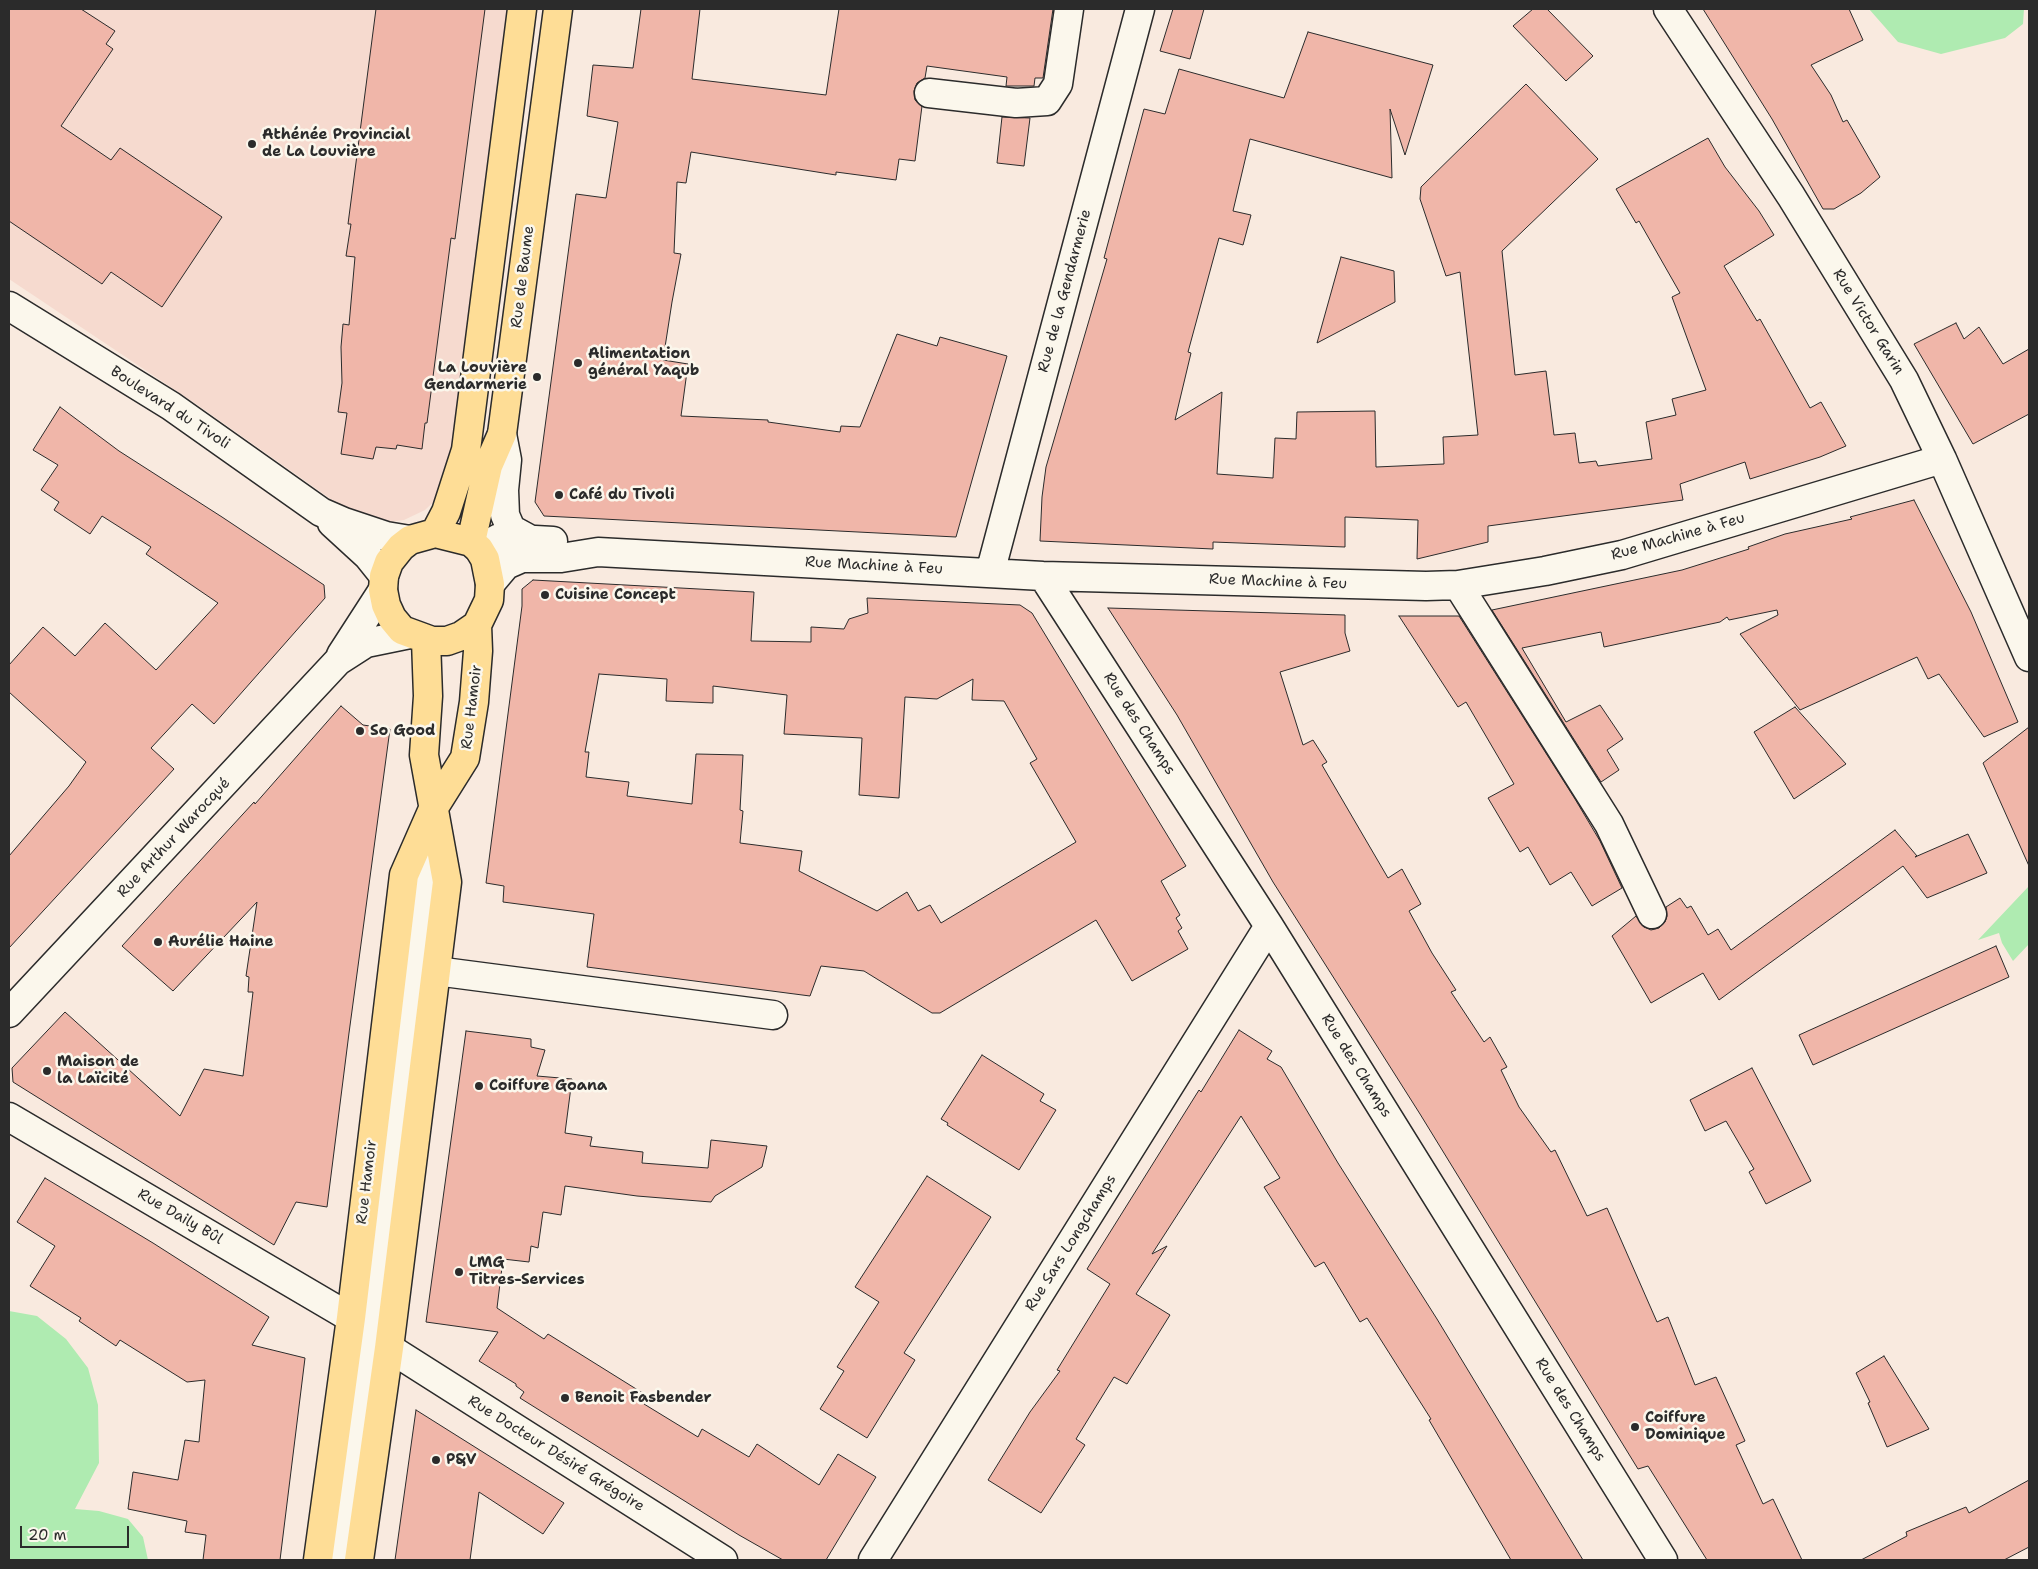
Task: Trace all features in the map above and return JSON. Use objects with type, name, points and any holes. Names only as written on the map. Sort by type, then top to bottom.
[{"type":"main road","points":[[436,533],[446,512],[466,450],[522,9]]},
{"type":"main road","name":"Rue de Baume","points":[[475,546],[488,466],[502,434],[558,9]]},
{"type":"main road","points":[[436,533],[475,546],[484,559],[490,584],[489,600],[477,625],[461,636],[447,641],[418,637],[402,630],[392,618],[386,605],[383,583],[394,556],[401,547],[410,540],[436,533]]},
{"type":"main road","name":"Rue Hamoir","points":[[318,1560],[351,1318],[404,875],[433,810],[465,758],[474,702],[478,651],[477,625]]},
{"type":"main road","name":"Rue Hamoir","points":[[359,1560],[389,1348],[447,882],[424,755],[428,696],[418,637]]},
{"type":"street","points":[[929,92],[1016,103],[1047,101],[1058,84],[1069,9]]},
{"type":"street","name":"Rue de la Gendarmerie","points":[[990,572],[1140,9]]},
{"type":"street","name":"Rue Victor Garin","points":[[1668,9],[1791,196],[1904,380],[1942,458],[2029,657]]},
{"type":"street","name":"Boulevard du Tivoli","points":[[9,306],[171,406],[328,516],[386,536],[410,540]]},
{"type":"street","points":[[502,434],[507,460],[504,490],[505,515],[511,529],[532,541]]},
{"type":"street","name":"Rue Machine à Feu","points":[[490,584],[506,565],[522,558],[561,558],[598,552],[1043,576],[1426,586],[1458,585],[1545,571],[1622,555],[1942,458]]},
{"type":"street","name":"Boulevard du Tivoli","points":[[328,516],[331,523],[368,556],[383,583]]},
{"type":"street","name":"Rue Machine à Feu","points":[[475,546],[499,538],[563,541],[598,552]]},
{"type":"street","name":"Rue des Champs","points":[[1043,576],[1269,926],[1663,1560]]},
{"type":"street","name":"Rue Arthur Warocqué","points":[[338,661],[345,647],[375,604],[383,583]]},
{"type":"street","points":[[1458,585],[1609,824],[1652,914]]},
{"type":"street","name":"Rue Arthur Warocqué","points":[[9,1013],[338,661],[366,643],[418,637]]},
{"type":"street","name":"Rue Hamoir","points":[[336,1560],[433,810]]},
{"type":"street","name":"Rue Sars Longchamps","points":[[873,1560],[1269,926]]},
{"type":"street","points":[[436,972],[773,1015]]},
{"type":"street","name":"Rue Daily Bûl","points":[[9,1117],[351,1318]]},
{"type":"street","name":"Rue Docteur Désiré Grégoire","points":[[389,1348],[723,1560]]},
{"type":"shaded area","name":"Athénée Provincial de La Louvière","points":[[9,9],[512,9],[454,452],[442,494],[425,510],[404,520],[375,524],[359,519],[199,406],[9,279]]},
{"type":"green space","points":[[1869,9],[2024,9],[2023,24],[2005,38],[1941,54],[1898,42]]},
{"type":"green space","points":[[2029,886],[2029,944],[2013,961],[2002,943],[1999,933],[1978,940]]},
{"type":"green space","points":[[9,1311],[37,1316],[66,1339],[88,1368],[98,1405],[99,1463],[75,1509],[99,1511],[128,1519],[143,1537],[148,1560],[9,1560]]},
{"type":"building","points":[[9,9],[81,9],[115,31],[106,44],[113,49],[61,126],[111,160],[120,148],[222,217],[162,307],[111,272],[102,284],[9,221]]},
{"type":"building","points":[[376,9],[485,9],[455,239],[451,238],[422,449],[397,445],[396,449],[376,447],[373,459],[341,454],[347,413],[338,412],[342,383],[341,347],[343,324],[349,325],[355,257],[346,256],[351,224],[348,224]]},
{"type":"building","points":[[641,9],[700,9],[692,79],[826,95],[839,9],[1053,9],[1043,78],[1035,78],[1034,86],[1006,86],[1007,77],[927,66],[925,78],[917,83],[914,91],[915,100],[922,106],[915,161],[899,159],[896,180],[836,172],[836,175],[691,152],[686,183],[677,182],[674,253],[681,254],[663,360],[688,364],[681,416],[768,420],[768,422],[840,432],[841,426],[860,427],[897,334],[937,346],[940,337],[1007,356],[956,537],[544,516],[535,502],[576,194],[606,198],[618,122],[587,116],[593,65],[633,68]]},
{"type":"building","points":[[1173,9],[1204,9],[1190,59],[1160,51]]},
{"type":"building","points":[[1533,9],[1547,9],[1593,56],[1566,81],[1513,26]]},
{"type":"building","points":[[1703,9],[1849,9],[1863,40],[1811,65],[1831,95],[1843,122],[1847,120],[1880,177],[1861,193],[1834,209],[1823,209],[1772,119]]},
{"type":"building","points":[[1308,32],[1433,65],[1405,155],[1390,109],[1392,178],[1250,139],[1233,211],[1251,215],[1243,245],[1219,238],[1188,352],[1191,353],[1175,420],[1222,392],[1217,474],[1273,478],[1275,438],[1296,439],[1297,412],[1375,411],[1376,467],[1444,464],[1443,437],[1478,435],[1460,272],[1446,276],[1420,199],[1421,187],[1526,84],[1598,159],[1502,251],[1515,375],[1546,371],[1554,435],[1575,433],[1579,463],[1596,461],[1598,466],[1652,459],[1646,422],[1676,415],[1672,399],[1706,390],[1672,297],[1680,293],[1639,221],[1636,223],[1616,189],[1708,138],[1725,167],[1759,211],[1774,235],[1724,266],[1757,321],[1760,319],[1810,408],[1821,402],[1846,446],[1820,457],[1750,479],[1745,462],[1680,484],[1683,500],[1488,526],[1488,542],[1417,559],[1418,520],[1345,517],[1345,547],[1213,542],[1213,549],[1040,541],[1042,497],[1046,467],[1107,259],[1104,258],[1144,109],[1165,114],[1179,69],[1284,98]]},
{"type":"building","points":[[1002,117],[1030,118],[1024,166],[997,163]]},
{"type":"building","points":[[1341,257],[1394,271],[1395,302],[1317,343]]},
{"type":"building","points":[[1956,323],[1964,339],[1979,327],[2003,364],[2029,349],[2029,414],[1973,444],[1914,344]]},
{"type":"building","points":[[60,407],[119,451],[324,585],[325,598],[214,724],[192,704],[151,748],[174,769],[9,948],[9,856],[69,786],[86,762],[9,692],[9,665],[43,627],[75,656],[105,623],[156,670],[218,603],[146,554],[151,547],[102,516],[90,534],[54,510],[59,502],[41,490],[58,465],[33,450]]},
{"type":"building","points":[[1914,500],[1971,612],[2018,722],[1984,737],[1939,674],[1928,679],[1917,657],[1800,710],[1740,634],[1778,615],[1777,610],[1729,620],[1727,617],[1720,622],[1604,647],[1601,632],[1522,648],[1566,722],[1600,705],[1623,739],[1607,750],[1619,770],[1601,782],[1492,610],[1682,570],[1749,549],[1748,547],[1785,534],[1852,519],[1850,517]]},
{"type":"building","points":[[533,580],[754,592],[751,641],[811,642],[811,627],[844,629],[849,619],[868,613],[867,598],[1020,605],[1032,613],[1186,866],[1161,881],[1180,915],[1176,918],[1182,928],[1178,931],[1188,949],[1132,981],[1096,920],[940,1013],[932,1013],[864,971],[821,966],[810,996],[587,967],[594,914],[503,902],[504,886],[486,883],[522,606],[522,589]],"holes":[[[599,674],[667,679],[666,701],[713,703],[713,686],[787,695],[784,734],[862,738],[859,795],[899,798],[905,697],[937,699],[973,679],[972,700],[1004,701],[1037,759],[1030,763],[1076,842],[941,923],[930,905],[918,911],[907,892],[877,911],[799,871],[802,851],[740,843],[743,811],[740,810],[743,755],[696,754],[692,804],[627,796],[629,782],[586,777],[589,752],[585,752]]]},
{"type":"building","points":[[1108,608],[1345,615],[1345,633],[1350,651],[1280,672],[1303,745],[1313,740],[1327,762],[1322,765],[1388,878],[1402,869],[1421,904],[1409,911],[1432,953],[1456,990],[1451,992],[1484,1042],[1490,1037],[1507,1067],[1501,1070],[1519,1107],[1551,1152],[1555,1150],[1587,1216],[1607,1208],[1657,1322],[1668,1317],[1695,1385],[1716,1377],[1745,1441],[1736,1445],[1763,1504],[1773,1499],[1802,1560],[1707,1560],[1648,1466],[1638,1469],[1420,1114],[1273,882],[1177,715]]},
{"type":"building","points":[[1399,616],[1459,616],[1575,799],[1600,841],[1622,888],[1592,906],[1571,872],[1550,885],[1528,847],[1520,852],[1488,798],[1514,784],[1466,702],[1458,707]]},
{"type":"building","points":[[341,706],[363,725],[390,729],[327,1207],[296,1202],[274,1245],[13,1082],[12,1068],[65,1012],[180,1116],[204,1069],[243,1076],[253,992],[248,992],[249,977],[246,976],[257,902],[173,991],[122,946],[254,802],[255,804]]},
{"type":"building","points":[[1795,707],[1846,764],[1794,799],[1754,732]]},
{"type":"building","points":[[2029,727],[2029,866],[1983,763]]},
{"type":"building","points":[[1895,830],[1917,856],[1915,857],[1968,834],[1987,873],[1927,898],[1903,866],[1719,1000],[1703,973],[1651,1003],[1612,936],[1636,916],[1644,927],[1651,930],[1659,928],[1665,922],[1667,916],[1666,907],[1680,898],[1687,908],[1691,906],[1708,935],[1718,929],[1731,950]]},
{"type":"building","points":[[1996,946],[2009,977],[1813,1065],[1799,1035]]},
{"type":"building","points":[[1239,1030],[1272,1051],[1267,1059],[1281,1067],[1338,1163],[1437,1319],[1583,1560],[1511,1560],[1429,1420],[1431,1419],[1367,1318],[1360,1322],[1324,1262],[1315,1267],[1264,1187],[1280,1178],[1241,1116],[1152,1254],[1167,1246],[1136,1294],[1170,1315],[1127,1384],[1114,1377],[1076,1439],[1085,1445],[1041,1513],[988,1480],[1030,1412],[1060,1371],[1057,1370],[1110,1284],[1087,1269],[1199,1090],[1201,1092]]},
{"type":"building","points":[[466,1031],[531,1039],[531,1047],[545,1050],[537,1076],[572,1079],[565,1133],[592,1137],[590,1146],[643,1152],[642,1163],[708,1168],[711,1140],[767,1146],[762,1167],[715,1196],[711,1202],[637,1196],[565,1186],[561,1215],[543,1212],[538,1248],[531,1246],[529,1262],[503,1259],[497,1308],[544,1339],[548,1334],[649,1397],[644,1404],[698,1437],[702,1429],[749,1457],[757,1444],[819,1485],[838,1454],[876,1477],[826,1560],[783,1560],[739,1535],[520,1398],[524,1392],[516,1384],[479,1361],[498,1332],[426,1322]]},
{"type":"building","points":[[982,1055],[1044,1094],[1040,1101],[1056,1110],[1019,1170],[947,1125],[948,1123],[941,1119]]},
{"type":"building","points":[[1752,1068],[1811,1181],[1766,1204],[1749,1172],[1754,1169],[1726,1121],[1705,1131],[1690,1100]]},
{"type":"building","points":[[927,1176],[991,1217],[904,1353],[915,1360],[867,1438],[820,1409],[844,1371],[837,1367],[879,1302],[855,1287]]},
{"type":"building","points":[[45,1178],[153,1243],[269,1317],[252,1345],[305,1358],[280,1560],[203,1560],[206,1535],[185,1532],[187,1521],[128,1509],[133,1472],[178,1480],[185,1440],[199,1442],[205,1380],[187,1382],[120,1340],[116,1346],[79,1321],[81,1318],[30,1286],[55,1246],[17,1222]]},
{"type":"building","points":[[1884,1356],[1929,1429],[1887,1447],[1868,1403],[1870,1402],[1856,1373]]},
{"type":"building","points":[[416,1410],[564,1503],[543,1534],[479,1492],[470,1560],[395,1560]]},
{"type":"building","points":[[2029,1480],[2029,1547],[2004,1560],[1861,1560],[1907,1536],[1906,1532],[1966,1507],[1969,1513]]},
{"type":"place","name":"Athénée Provincial de La Louvière","points":[[252,144]]},
{"type":"place","name":"Alimentation général Yaqub","points":[[578,363]]},
{"type":"place","name":"La Louvière Gendarmerie","points":[[537,377]]},
{"type":"place","name":"Café du Tivoli","points":[[559,495]]},
{"type":"place","name":"Cuisine Concept","points":[[545,595]]},
{"type":"place","name":"So Good","points":[[360,731]]},
{"type":"place","name":"Aurélie Haine","points":[[158,942]]},
{"type":"place","name":"Maison de la Laïcité","points":[[47,1071]]},
{"type":"place","name":"Coiffure Goana","points":[[479,1086]]},
{"type":"place","name":"LMG Titres-Services","points":[[459,1272]]},
{"type":"place","name":"Benoit Fasbender","points":[[565,1398]]},
{"type":"place","name":"Coiffure Dominique","points":[[1635,1427]]},
{"type":"place","name":"P&V","points":[[436,1460]]}]
